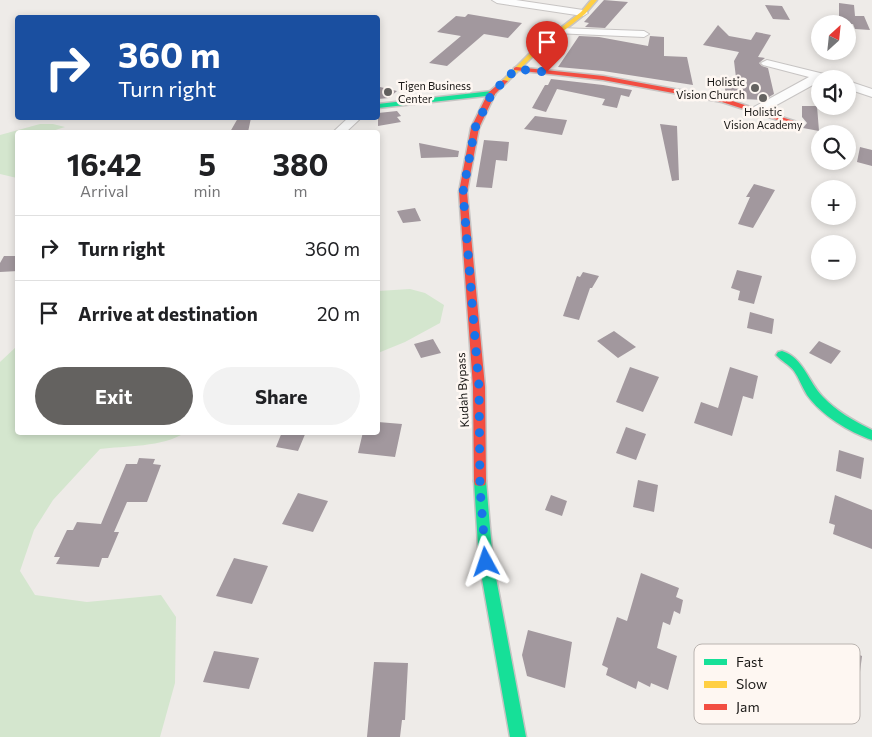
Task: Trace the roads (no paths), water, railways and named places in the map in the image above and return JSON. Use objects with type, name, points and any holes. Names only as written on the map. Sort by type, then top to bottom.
[{"type":"street","points":[[498,0],[582,12]]},
{"type":"street","name":"Kudah Bypass","points":[[518,737],[486,562],[480,488],[479,387],[463,192],[475,128],[492,93],[516,69],[594,0]]},
{"type":"street","points":[[558,31],[644,34]]},
{"type":"street","points":[[767,63],[811,74]]},
{"type":"street","points":[[516,69],[603,78],[723,100],[796,123]]},
{"type":"street","points":[[758,110],[811,84]]},
{"type":"street","points":[[856,88],[872,93]]},
{"type":"street","points":[[380,106],[492,93]]},
{"type":"street","points":[[341,130],[353,120]]},
{"type":"street","points":[[782,355],[793,359],[804,373],[808,387],[816,398],[830,410],[872,436]]},
{"type":"place","name":"Holistic Vision Church","points":[[755,88]]},
{"type":"place","name":"Tigen Business Center","points":[[388,92]]},
{"type":"place","name":"Holistic Vision Academy","points":[[763,98]]}]
